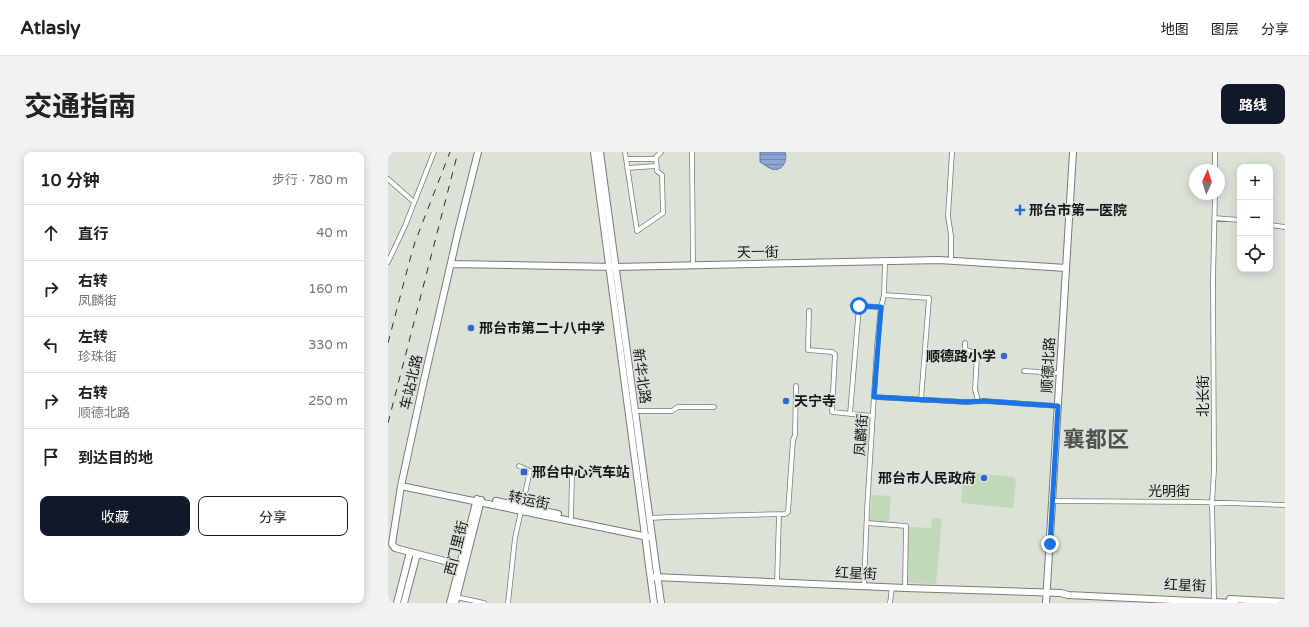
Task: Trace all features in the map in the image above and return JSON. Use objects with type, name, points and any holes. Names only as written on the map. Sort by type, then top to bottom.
[{"type":"street","points":[[388,262],[434,152]]},
{"type":"street","name":"车站北路","points":[[462,565],[394,548],[392,544],[402,484],[451,264],[478,152]]},
{"type":"street","name":"新华北路","points":[[594,152],[635,411],[649,518],[648,535]]},
{"type":"street","name":"新华北路","points":[[600,152],[612,267],[648,535],[654,577],[660,603]]},
{"type":"street","points":[[625,152],[637,231],[663,213],[662,175],[657,171],[656,166],[656,157],[661,152]]},
{"type":"street","points":[[692,152],[693,266]]},
{"type":"street","points":[[951,260],[952,239],[948,216],[952,152]]},
{"type":"street","name":"顺德北路","points":[[1046,603],[1073,152]]},
{"type":"street","points":[[1215,152],[1215,164]]},
{"type":"street","points":[[626,159],[656,159]]},
{"type":"street","points":[[627,168],[656,166]]},
{"type":"street","points":[[388,179],[414,202]]},
{"type":"street","name":"北长街","points":[[1215,200],[1213,281],[1214,470],[1212,503],[1217,601]]},
{"type":"street","points":[[1214,218],[1237,220]]},
{"type":"street","points":[[1273,226],[1285,227]]},
{"type":"street","name":"天一街","points":[[451,264],[612,267],[951,260],[1066,268]]},
{"type":"street","name":"凤麟街","points":[[864,586],[866,523],[874,397],[881,307],[884,295],[885,262]]},
{"type":"street","points":[[884,295],[929,298],[922,400]]},
{"type":"street","points":[[850,414],[859,306],[881,307]]},
{"type":"street","points":[[809,311],[808,350],[832,352],[835,354],[831,411],[833,413],[873,416]]},
{"type":"street","points":[[965,343],[965,349],[977,356],[975,389],[978,401]]},
{"type":"street","points":[[1024,370],[1059,373]]},
{"type":"street","points":[[649,518],[671,516],[779,514],[789,511],[793,440],[795,435],[796,386]]},
{"type":"street","points":[[874,397],[1058,406]]},
{"type":"street","points":[[635,411],[672,411],[678,408],[714,407]]},
{"type":"street","points":[[508,603],[513,548],[530,470],[519,466]]},
{"type":"street","points":[[571,519],[572,472]]},
{"type":"street","name":"转运街","points":[[402,484],[648,535]]},
{"type":"street","points":[[450,603],[462,565],[479,500]]},
{"type":"street","name":"光明街","points":[[1052,501],[1285,505]]},
{"type":"street","points":[[777,582],[779,514]]},
{"type":"street","points":[[866,523],[906,526],[905,588]]},
{"type":"street","points":[[397,603],[413,553]]},
{"type":"street","points":[[404,603],[413,553]]},
{"type":"street","name":"西门里街","points":[[456,600],[462,565]]},
{"type":"street","name":"新华北路","points":[[654,577],[654,603]]},
{"type":"street","name":"红星街","points":[[654,577],[905,588],[1047,592],[1068,595],[1217,601],[1285,602]]},
{"type":"street","points":[[890,603],[892,587]]},
{"type":"street","points":[[456,600],[484,603]]},
{"type":"street","name":"红星街","points":[[1217,601],[1235,603]]},
{"type":"green space","points":[[966,472],[1014,477],[1016,480],[1013,508],[961,503],[963,476]]},
{"type":"green space","points":[[872,495],[891,496],[889,522],[870,521]]},
{"type":"green space","points":[[932,518],[942,519],[936,584],[906,583],[909,527],[931,528]]},
{"type":"water","points":[[760,152],[785,152],[785,162],[779,169],[776,170],[770,168],[760,162]]},
{"type":"railway","points":[[388,343],[415,242],[450,152]]},
{"type":"railway","points":[[388,423],[458,152]]},
{"type":"place","name":"邢台市第一医院","points":[[1020,210]]},
{"type":"place","name":"邢台市第二十八中学","points":[[471,328]]},
{"type":"place","name":"顺德路小学","points":[[1004,356]]},
{"type":"place","name":"天宁寺","points":[[786,401]]},
{"type":"place","name":"邢台中心汽车站","points":[[524,472]]},
{"type":"place","name":"邢台市人民政府","points":[[984,478]]},
{"type":"district","name":"襄都区","points":[[1096,439]]},
{"type":"route","points":[[859,306],[881,307],[874,397],[966,402],[984,401],[1058,406],[1050,544]]}]
